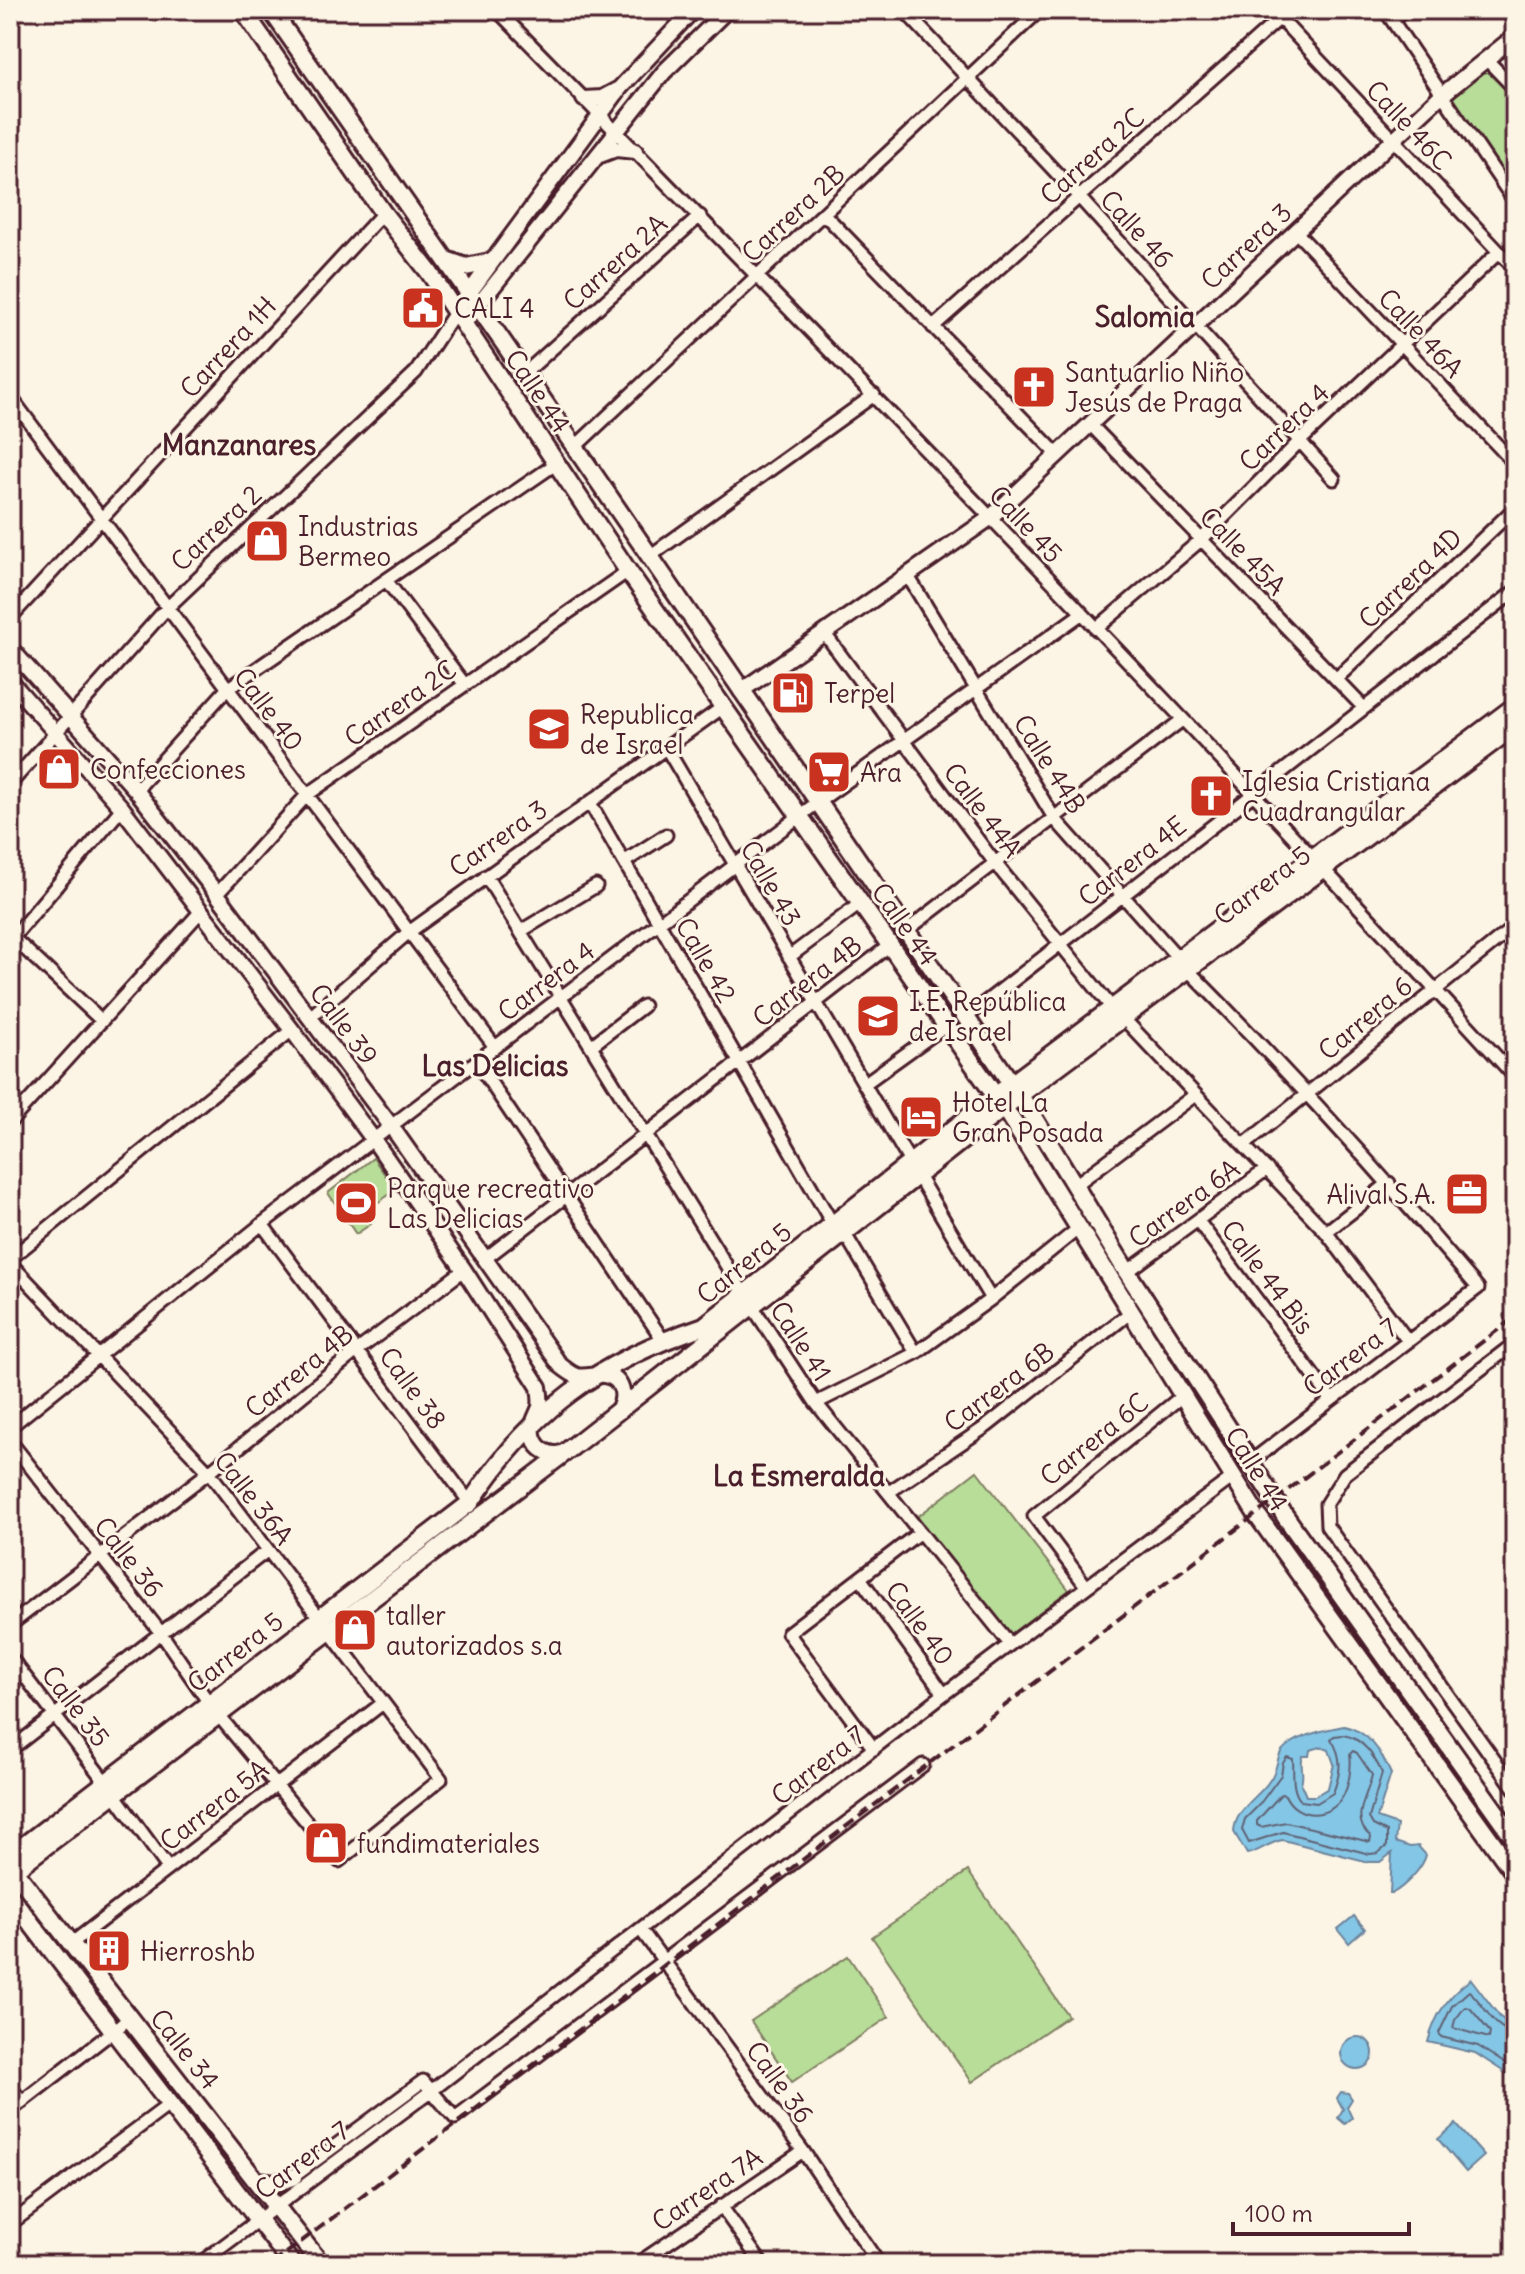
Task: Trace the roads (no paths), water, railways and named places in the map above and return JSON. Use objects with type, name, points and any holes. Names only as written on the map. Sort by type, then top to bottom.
[{"type":"main road","name":"Calle 44","points":[[243,10],[383,213],[429,272],[628,571],[1000,1102],[1262,1523],[1515,1874]]},
{"type":"main road","name":"Calle 44","points":[[271,10],[525,373],[1015,1090],[1249,1463],[1515,1839]]},
{"type":"main road","points":[[446,260],[466,267],[490,262]]},
{"type":"main road","points":[[588,509],[608,495]]},
{"type":"main road","name":"Carrera 5","points":[[11,1866],[214,1709],[329,1631],[567,1451],[838,1228],[1015,1090],[1319,862],[1515,706]]},
{"type":"main road","name":"Carrera 5","points":[[1319,862],[1515,726]]},
{"type":"main road","name":"Carrera 5","points":[[214,1709],[319,1617],[470,1503],[493,1468],[533,1423],[593,1376],[663,1340],[704,1326],[748,1300]]},
{"type":"main road","name":"Calle 34","points":[[11,1866],[321,2264]]},
{"type":"main road","name":"Calle 34","points":[[10,1896],[292,2264]]},
{"type":"main road","points":[[257,2181],[276,2183],[293,2177]]},
{"type":"street","name":"Calle 45","points":[[497,10],[874,395],[1319,862],[1515,1077]]},
{"type":"street","name":"Carrera 2","points":[[473,299],[490,262],[620,88],[693,10]]},
{"type":"street","name":"Carrera 2","points":[[10,784],[167,608],[416,372],[473,299],[599,155],[664,72],[727,10]]},
{"type":"street","name":"Calle 46","points":[[904,10],[1079,197],[1334,479]]},
{"type":"street","name":"Carrera 2B","points":[[575,447],[1040,10]]},
{"type":"street","points":[[1405,10],[1389,15],[1515,202]]},
{"type":"street","name":"Calle 46C","points":[[1276,14],[1515,269]]},
{"type":"street","name":"Carrera 2C","points":[[933,327],[1276,14]]},
{"type":"street","name":"Carrera 3","points":[[741,691],[990,518],[1443,93],[1515,36]]},
{"type":"street","points":[[1486,59],[1515,89]]},
{"type":"street","points":[[584,99],[602,98],[620,88]]},
{"type":"street","points":[[599,155],[616,149],[635,151]]},
{"type":"street","name":"Carrera 1H","points":[[10,618],[383,213]]},
{"type":"street","points":[[824,214],[1058,455]]},
{"type":"street","name":"Carrera 2A","points":[[525,373],[700,216]]},
{"type":"street","name":"Calle 46A","points":[[1296,232],[1515,464]]},
{"type":"street","name":"Carrera 4","points":[[1096,629],[1202,539],[1499,252]]},
{"type":"street","points":[[650,556],[874,395]]},
{"type":"street","name":"Calle 40","points":[[13,403],[495,1047]]},
{"type":"street","name":"Calle 45A","points":[[1090,424],[1364,708]]},
{"type":"street","points":[[136,790],[227,689],[557,463]]},
{"type":"street","name":"Carrera 4D","points":[[1336,679],[1515,508]]},
{"type":"street","name":"Carrera 2C","points":[[217,894],[307,795],[628,571]]},
{"type":"street","name":"Calle 44B","points":[[908,576],[1054,818],[1183,964],[1389,1183],[1478,1288]]},
{"type":"street","points":[[386,580],[465,685]]},
{"type":"street","name":"Carrera 4E","points":[[965,1018],[1515,591]]},
{"type":"street","name":"Carrera 4","points":[[10,1427],[262,1224],[373,1139],[800,815],[1081,614]]},
{"type":"street","name":"Calle 44A","points":[[825,634],[995,863],[1061,944],[1118,1013],[1326,1232],[1408,1341]]},
{"type":"street","name":"Calle 39","points":[[10,648],[136,790],[217,894],[391,1126],[560,1365],[577,1376],[603,1374],[620,1385],[623,1395],[615,1413]]},
{"type":"street","name":"Calle 39","points":[[10,681],[122,808],[373,1139],[464,1270],[539,1387],[541,1405],[533,1423]]},
{"type":"street","name":"Carrera 3","points":[[309,1018],[409,932],[723,707]]},
{"type":"street","points":[[906,931],[1182,720]]},
{"type":"street","name":"Calle 43","points":[[667,749],[991,1299]]},
{"type":"street","name":"Calle 42","points":[[590,803],[739,1062],[916,1353]]},
{"type":"street","points":[[102,1021],[11,938],[122,808]]},
{"type":"street","points":[[624,862],[666,835]]},
{"type":"street","name":"Calle 41","points":[[486,876],[748,1300],[816,1403],[1010,1644]]},
{"type":"street","points":[[521,931],[596,886]]},
{"type":"street","points":[[789,957],[861,903]]},
{"type":"street","points":[[10,1120],[202,910]]},
{"type":"street","name":"Carrera 6","points":[[1245,1144],[1515,926]]},
{"type":"street","name":"Carrera 4B","points":[[486,1258],[890,945]]},
{"type":"street","points":[[591,1046],[643,1006]]},
{"type":"street","points":[[864,1084],[946,1025]]},
{"type":"street","points":[[10,1261],[292,1030]]},
{"type":"street","points":[[476,1061],[663,1340]]},
{"type":"street","points":[[1074,1186],[1195,1095]]},
{"type":"street","name":"Carrera 6A","points":[[1127,1272],[1267,1169]]},
{"type":"street","points":[[1326,1232],[1389,1183]]},
{"type":"street","name":"Calle 44 Bis","points":[[1198,1221],[1331,1399]]},
{"type":"street","name":"Calle 38","points":[[262,1224],[470,1503]]},
{"type":"street","points":[[816,1403],[916,1353],[991,1299],[1079,1228]]},
{"type":"street","name":"Calle 36A","points":[[10,1261],[209,1472],[441,1779],[339,1861]]},
{"type":"street","name":"Carrera 4B","points":[[10,1625],[464,1270]]},
{"type":"street","name":"Carrera 7","points":[[1249,1463],[1478,1288]]},
{"type":"street","name":"Carrera 6B","points":[[889,1492],[987,1426],[1131,1312]]},
{"type":"street","points":[[1515,1343],[1345,1474],[1326,1504],[1327,1526],[1515,1789]]},
{"type":"street","name":"Carrera 6C","points":[[1086,1586],[1034,1516],[1182,1396]]},
{"type":"street","points":[[533,1423],[538,1447],[552,1454],[567,1451]]},
{"type":"street","name":"Calle 36","points":[[10,1441],[161,1633],[214,1709],[339,1861]]},
{"type":"street","name":"Carrera 7","points":[[199,2264],[254,2214],[431,2091],[944,1694],[1233,1477]]},
{"type":"street","points":[[874,1749],[788,1633],[920,1532]]},
{"type":"street","points":[[10,1750],[268,1550]]},
{"type":"street","name":"Calle 40","points":[[860,1578],[944,1694]]},
{"type":"street","name":"Calle 35","points":[[10,1657],[168,1868]]},
{"type":"street","name":"Carrera 5A","points":[[72,1943],[383,1703]]},
{"type":"street","points":[[431,2091],[455,2118],[923,1765]]},
{"type":"street","name":"Calle 36","points":[[641,1930],[803,2151],[879,2264]]},
{"type":"street","points":[[10,2111],[130,2018]]},
{"type":"street","name":"Carrera 7","points":[[272,2201],[293,2177],[423,2081],[431,2091]]},
{"type":"street","points":[[10,2087],[22,2102]]},
{"type":"street","points":[[10,2224],[170,2104]]},
{"type":"street","name":"Carrera 7A","points":[[637,2264],[803,2151]]},
{"type":"street","points":[[721,2206],[762,2264]]},
{"type":"water","points":[[1344,1726],[1367,1738],[1378,1750],[1391,1774],[1377,1818],[1397,1825],[1395,1842],[1418,1846],[1426,1855],[1413,1876],[1393,1893],[1390,1893],[1392,1853],[1380,1862],[1369,1862],[1283,1840],[1247,1854],[1234,1832],[1240,1814],[1271,1778],[1283,1749],[1302,1738]],"holes":[[[1321,1747],[1329,1750],[1334,1764],[1328,1788],[1315,1796],[1306,1796],[1301,1784],[1303,1756],[1309,1756],[1310,1750]]]},
{"type":"water","points":[[1354,1916],[1365,1929],[1349,1943],[1338,1929]]},
{"type":"water","points":[[1471,1979],[1500,2017],[1515,2027],[1515,2079],[1475,2053],[1428,2042],[1444,2006]]},
{"type":"water","points":[[1357,2037],[1368,2042],[1373,2053],[1368,2064],[1357,2069],[1346,2064],[1341,2053],[1346,2042]]},
{"type":"water","points":[[1341,2092],[1348,2093],[1352,2099],[1347,2107],[1352,2118],[1345,2124],[1338,2118],[1343,2109],[1337,2098]]},
{"type":"water","points":[[1456,2124],[1484,2156],[1466,2172],[1438,2139]]},
{"type":"railway","points":[[272,2264],[1515,1317]]},
{"type":"place","name":"CALI 4","points":[[423,308]]},
{"type":"place","name":"Santuarlio Niño Jesús de Praga","points":[[1034,387]]},
{"type":"place","name":"Industrias Bermeo","points":[[267,541]]},
{"type":"place","name":"Terpel","points":[[793,693]]},
{"type":"place","name":"Republica de Israel","points":[[549,729]]},
{"type":"place","name":"Confecciones","points":[[59,769]]},
{"type":"place","name":"Ara","points":[[829,772]]},
{"type":"place","name":"Iglesia Cristiana Cuadrangular","points":[[1211,796]]},
{"type":"place","name":"I.E. República de Israel","points":[[878,1016]]},
{"type":"place","name":"Hotel La Gran Posada","points":[[921,1117]]},
{"type":"place","name":"Alival S.A.","points":[[1467,1194]]},
{"type":"place","name":"Parque recreativo Las Delicias","points":[[356,1203]]},
{"type":"place","name":"taller autorizados s.a","points":[[355,1630]]},
{"type":"place","name":"fundimateriales","points":[[326,1843]]},
{"type":"place","name":"Hierroshb","points":[[109,1951]]},
{"type":"district","name":"Salomia","points":[[1145,317]]},
{"type":"district","name":"Manzanares","points":[[239,445]]},
{"type":"district","name":"Las Delicias","points":[[495,1066]]},
{"type":"district","name":"La Esmeralda","points":[[799,1476]]}]
